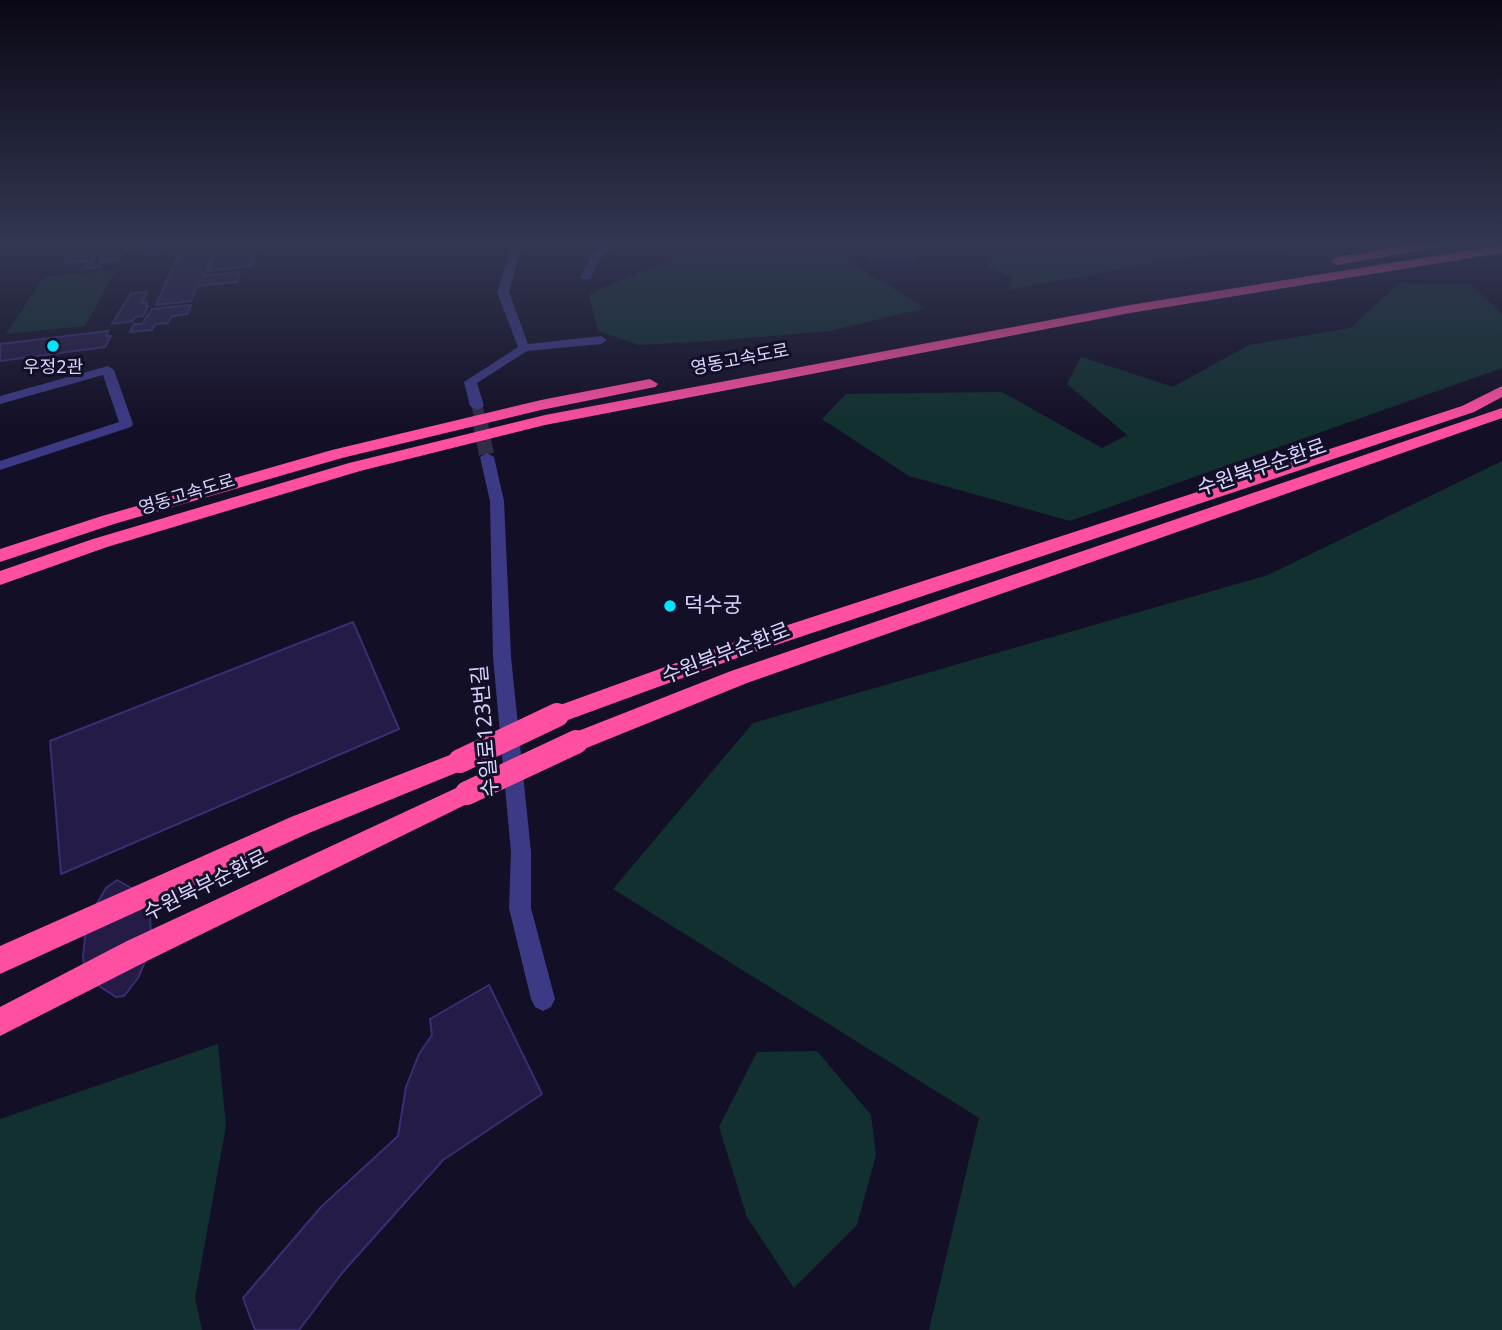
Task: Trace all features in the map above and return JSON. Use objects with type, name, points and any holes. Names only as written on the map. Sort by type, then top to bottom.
[{"type":"highway","name":"영동고속도로","points":[[0,556],[108,520],[338,454],[541,405],[1084,304]]},
{"type":"highway","name":"영동고속도로","points":[[0,578],[100,543],[355,467],[545,419],[1161,304]]},
{"type":"highway","name":"수원북부순환로","points":[[0,960],[300,825],[460,761],[558,715],[730,652],[1468,409],[1502,391]]},
{"type":"highway","name":"수원북부순환로","points":[[0,1022],[136,951],[467,793],[576,743],[739,677],[1497,416]]},
{"type":"street","points":[[508,304],[524,348]]},
{"type":"street","points":[[477,407],[470,382],[524,348],[601,340]]},
{"type":"street","points":[[0,400],[108,370],[126,424],[0,466]]},
{"type":"street","name":"수일로123번길","points":[[488,457],[497,501],[502,657],[521,852],[520,908],[543,999]]},
{"type":"green space","points":[[26,304],[97,304],[85,326],[6,334]]},
{"type":"green space","points":[[591,304],[919,304],[925,308],[830,331],[710,341],[639,345],[598,331]]},
{"type":"green space","points":[[1377,304],[1491,304],[1502,314],[1502,368],[1070,521],[909,476],[822,419],[846,394],[1002,392],[1102,448],[1127,435],[1067,384],[1081,357],[1173,387],[1249,345],[1350,328]]},
{"type":"green space","points":[[1502,461],[1502,1330],[929,1330],[979,1118],[613,889],[753,723],[1268,575]]},
{"type":"green space","points":[[218,1044],[226,1126],[195,1298],[202,1330],[0,1330],[0,1119]]},
{"type":"green space","points":[[817,1051],[871,1115],[876,1155],[857,1225],[794,1288],[747,1217],[719,1127],[757,1052]]},
{"type":"building","points":[[124,304],[148,306],[143,316],[135,317],[133,321],[112,324]]},
{"type":"building","points":[[191,305],[187,314],[172,316],[168,323],[155,324],[152,330],[130,332],[134,324],[142,324],[152,309]]},
{"type":"building","name":"우정2관","points":[[108,331],[106,336],[111,336],[105,347],[0,361],[0,344]]},
{"type":"building","points":[[353,622],[399,729],[61,874],[50,741]]},
{"type":"building","points":[[117,880],[133,889],[145,902],[150,913],[151,937],[150,950],[138,978],[124,996],[116,997],[96,984],[84,966],[83,956],[92,912],[106,888]]},
{"type":"building","points":[[489,985],[542,1094],[443,1160],[342,1273],[299,1330],[255,1330],[243,1298],[321,1207],[398,1136],[406,1087],[419,1054],[432,1035],[430,1019]]},
{"type":"tunnel","points":[[477,406],[480,419]]},
{"type":"tunnel","points":[[479,417],[487,457]]},
{"type":"place","name":"우정2관","points":[[53,346]]},
{"type":"place","name":"덕수궁","points":[[670,606]]}]
